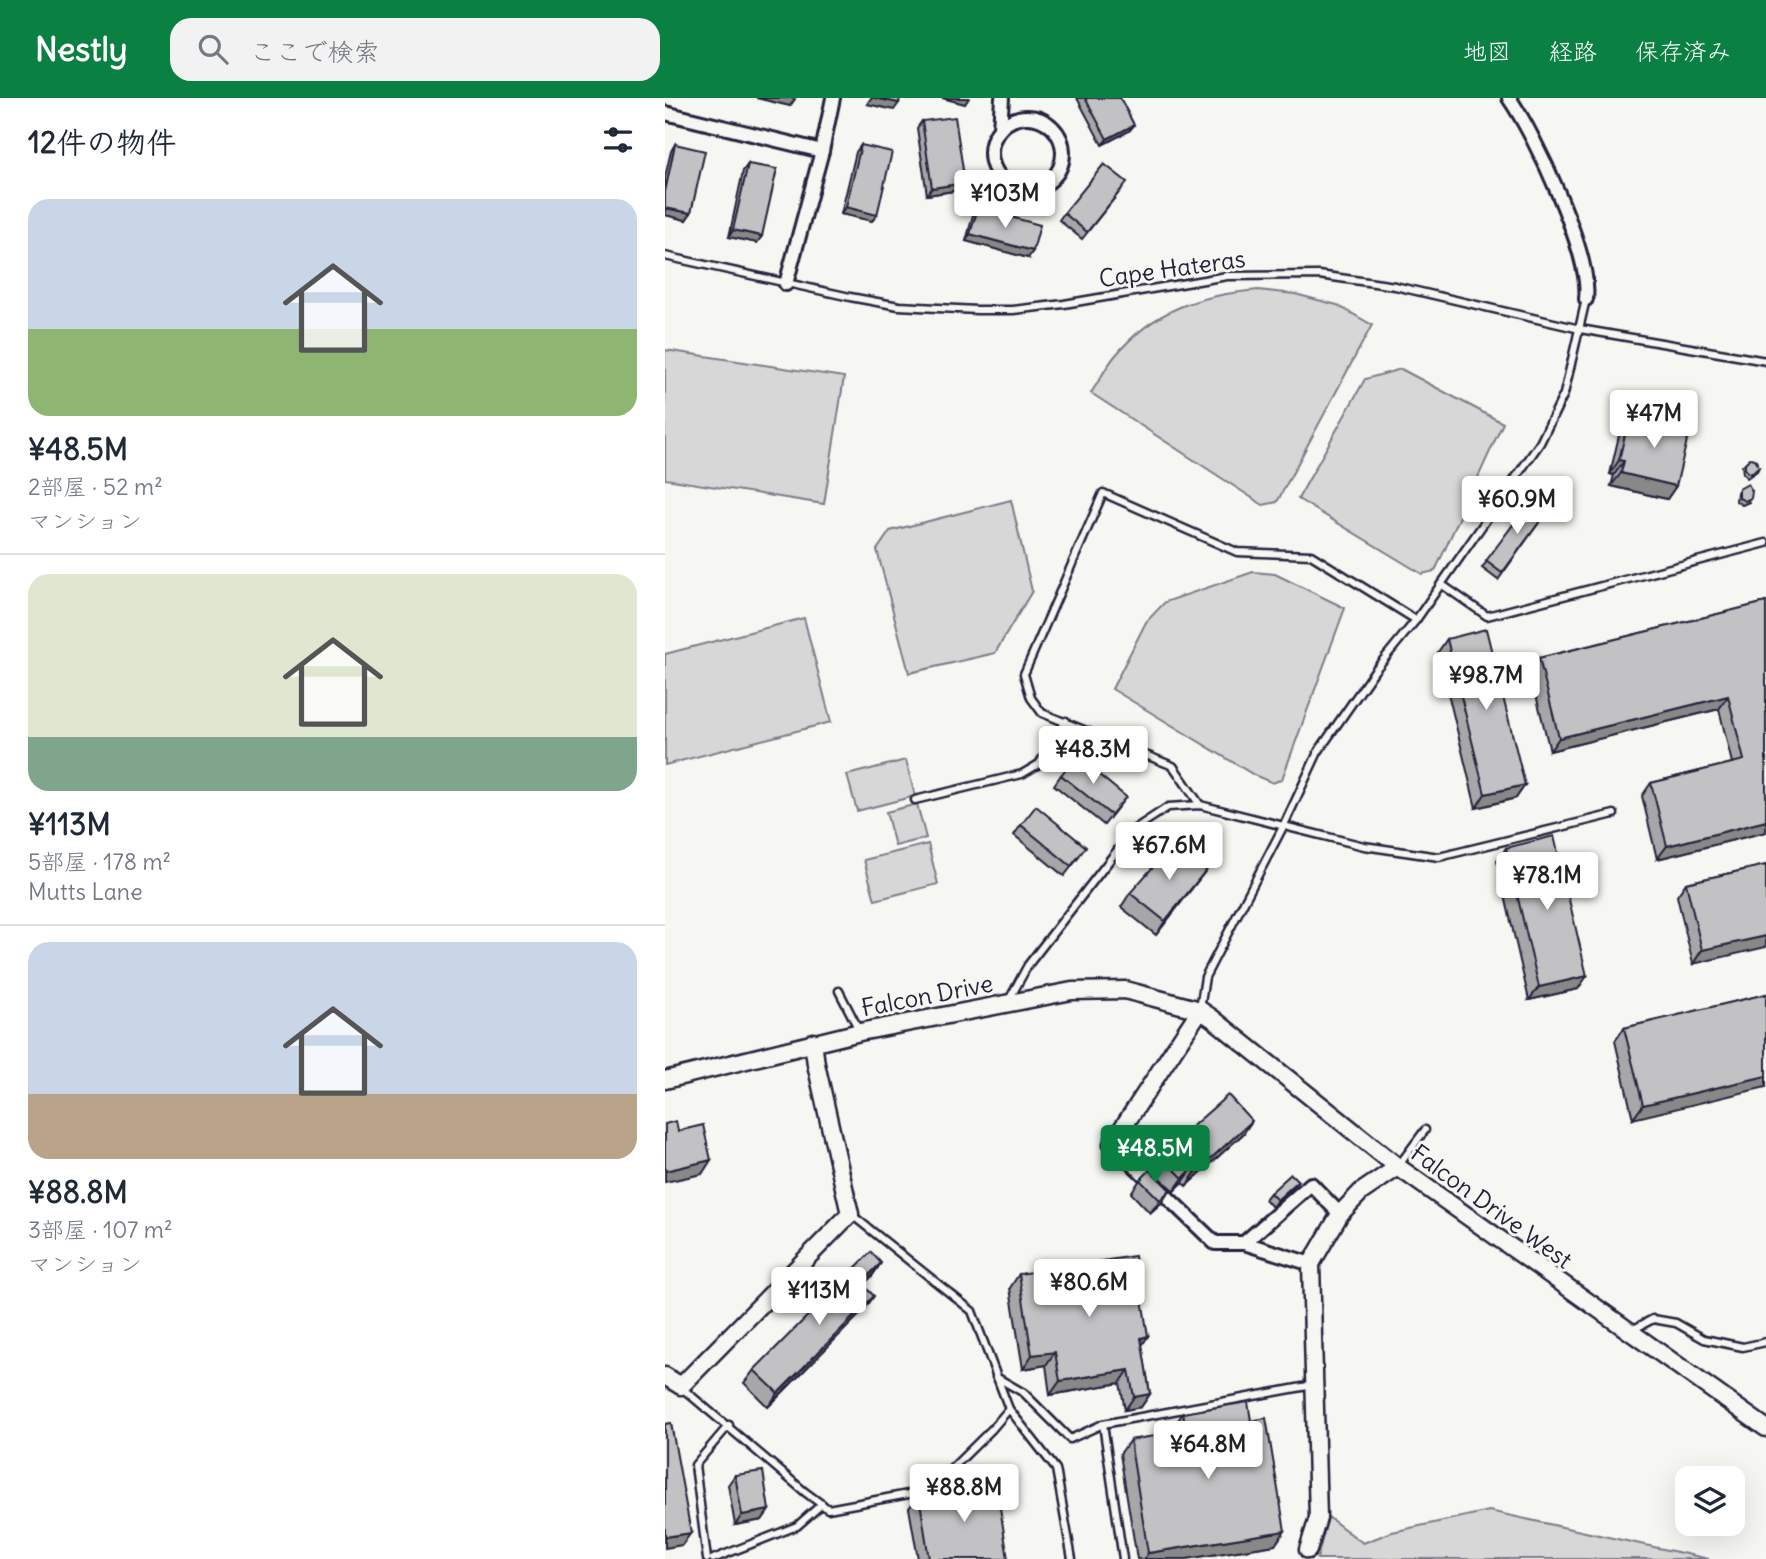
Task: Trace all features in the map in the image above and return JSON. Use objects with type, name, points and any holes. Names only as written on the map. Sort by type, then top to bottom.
[{"type":"street","points":[[786,284],[822,151],[833,98]]},
{"type":"street","points":[[1000,129],[1009,121],[1020,117],[1043,120],[1053,127],[1063,148],[1063,160],[1052,180],[1041,187],[1017,188],[1006,183],[997,174],[991,151],[993,139],[1000,129],[1002,98]]},
{"type":"street","points":[[1509,98],[1530,134],[1571,224],[1588,287],[1587,299]]},
{"type":"street","points":[[665,113],[822,151]]},
{"type":"street","name":"Falcon Drive","points":[[665,1080],[813,1042],[1072,991],[1125,990],[1200,1010]]},
{"type":"street","points":[[1200,1010],[1112,1144],[1215,1243],[1244,1243],[1311,1264]]},
{"type":"street","name":"Falcon Drive West","points":[[1200,1010],[1398,1167],[1766,1428]]},
{"type":"street","points":[[665,1376],[681,1387],[850,1214],[813,1042]]},
{"type":"street","points":[[1308,1550],[1318,1518],[1311,1264],[1340,1213],[1361,1192],[1398,1167]]},
{"type":"street","points":[[1244,1243],[1311,1184],[1340,1213]]},
{"type":"lane","name":"Cape Hateras","points":[[665,256],[899,306],[1013,310],[1227,276],[1319,275],[1395,286],[1580,329],[1766,361]]},
{"type":"lane","points":[[1200,1010],[1205,977],[1284,825],[1318,752],[1375,670],[1416,620],[1540,443],[1564,394],[1587,299]]},
{"type":"lane","points":[[1200,804],[1173,766],[1042,713],[1031,698],[1024,674],[1103,493],[1237,552],[1311,555],[1416,620]]},
{"type":"lane","points":[[1441,584],[1486,616],[1766,543]]},
{"type":"lane","points":[[915,800],[1022,774],[1039,764],[1066,721]]},
{"type":"lane","points":[[1009,1002],[1028,965],[1133,830],[1168,807],[1200,804],[1364,846],[1439,857],[1614,814]]},
{"type":"lane","points":[[839,991],[860,1032]]},
{"type":"lane","points":[[1398,1167],[1425,1130]]},
{"type":"lane","points":[[850,1214],[972,1311],[1009,1409],[1056,1469],[1072,1559]]},
{"type":"lane","points":[[1628,1332],[1653,1319],[1676,1323],[1704,1339],[1742,1347],[1766,1342]]},
{"type":"lane","points":[[996,1377],[1024,1393],[1070,1439],[1103,1424],[1313,1385]]},
{"type":"lane","points":[[681,1387],[828,1508],[930,1490],[1009,1409]]},
{"type":"lane","points":[[1103,1424],[1123,1559]]},
{"type":"lane","points":[[707,1559],[695,1465],[729,1425]]},
{"type":"lane","points":[[713,1559],[797,1526],[822,1504]]},
{"type":"shaded area","points":[[1258,290],[1295,294],[1337,305],[1372,325],[1277,502],[1263,505],[1091,393],[1115,356],[1130,340],[1162,316],[1198,301]]},
{"type":"shaded area","points":[[665,350],[844,377],[824,504],[665,479]]},
{"type":"shaded area","points":[[1401,369],[1503,423],[1435,571],[1422,574],[1298,499],[1365,379]]},
{"type":"shaded area","points":[[1011,500],[1032,591],[995,653],[909,673],[877,550],[890,531]]},
{"type":"shaded area","points":[[1253,572],[1275,574],[1345,608],[1282,779],[1273,783],[1254,775],[1112,689],[1146,622],[1165,602]]},
{"type":"shaded area","points":[[804,618],[831,722],[665,765],[665,654]]},
{"type":"shaded area","points":[[906,760],[915,796],[857,811],[847,775]]},
{"type":"shaded area","points":[[917,804],[926,838],[895,846],[886,812]]},
{"type":"shaded area","points":[[928,844],[938,884],[875,900],[864,860]]},
{"type":"shaded area","points":[[1489,1511],[1709,1559],[1317,1559],[1328,1517],[1363,1543],[1392,1532]]},
{"type":"building","points":[[875,98],[900,98],[899,103]]},
{"type":"building","points":[[1085,98],[1120,98],[1134,125],[1107,139]]},
{"type":"building","points":[[955,117],[965,183],[932,188],[922,121]]},
{"type":"building","points":[[675,144],[705,151],[691,213],[665,208],[665,192]]},
{"type":"building","points":[[861,145],[892,152],[877,215],[846,207]]},
{"type":"building","points":[[748,164],[777,169],[762,236],[733,230]]},
{"type":"building","points":[[1104,164],[1127,182],[1087,232],[1064,213]]},
{"type":"building","points":[[978,208],[1040,225],[1033,251],[970,234]]},
{"type":"building","points":[[1630,414],[1690,428],[1676,486],[1621,473],[1624,461],[1619,460]]},
{"type":"building","points":[[1750,458],[1755,459],[1759,467],[1750,474],[1745,469],[1745,463]]},
{"type":"building","points":[[1748,484],[1752,491],[1751,498],[1745,501],[1739,498],[1739,489]]},
{"type":"building","points":[[1532,499],[1548,510],[1502,573],[1486,561]]},
{"type":"building","points":[[1766,602],[1766,821],[1667,846],[1651,783],[1744,760],[1728,696],[1559,738],[1539,658]]},
{"type":"building","points":[[1486,629],[1525,785],[1485,794],[1447,639]]},
{"type":"building","points":[[1076,756],[1126,797],[1111,815],[1061,775]]},
{"type":"building","points":[[1036,806],[1086,847],[1071,866],[1021,825]]},
{"type":"building","points":[[1554,836],[1587,976],[1539,987],[1506,848]]},
{"type":"building","points":[[1174,843],[1207,869],[1165,921],[1130,893]]},
{"type":"building","points":[[1766,865],[1766,936],[1702,950],[1686,883]]},
{"type":"building","points":[[1766,994],[1766,1076],[1643,1105],[1624,1028]]},
{"type":"building","points":[[1228,1095],[1252,1121],[1196,1172],[1192,1169],[1183,1178],[1163,1158],[1173,1148],[1171,1145]]},
{"type":"building","points":[[676,1121],[678,1131],[703,1125],[711,1160],[665,1171],[665,1124]]},
{"type":"building","points":[[1150,1170],[1170,1190],[1160,1200],[1140,1180]]},
{"type":"building","points":[[1291,1174],[1298,1181],[1277,1200],[1270,1193]]},
{"type":"building","points":[[871,1252],[881,1263],[861,1283],[874,1296],[778,1393],[754,1370]]},
{"type":"building","points":[[1135,1256],[1148,1336],[1141,1338],[1150,1394],[1134,1397],[1129,1370],[1060,1381],[1055,1352],[1032,1355],[1019,1274]]},
{"type":"building","points":[[1248,1402],[1251,1421],[1266,1418],[1285,1531],[1148,1553],[1130,1440],[1186,1431],[1183,1413]]},
{"type":"building","points":[[671,1423],[691,1533],[665,1537],[665,1424]]},
{"type":"building","points":[[763,1471],[769,1510],[742,1515],[735,1475]]},
{"type":"building","points":[[996,1482],[1008,1559],[929,1559],[919,1495]]}]
